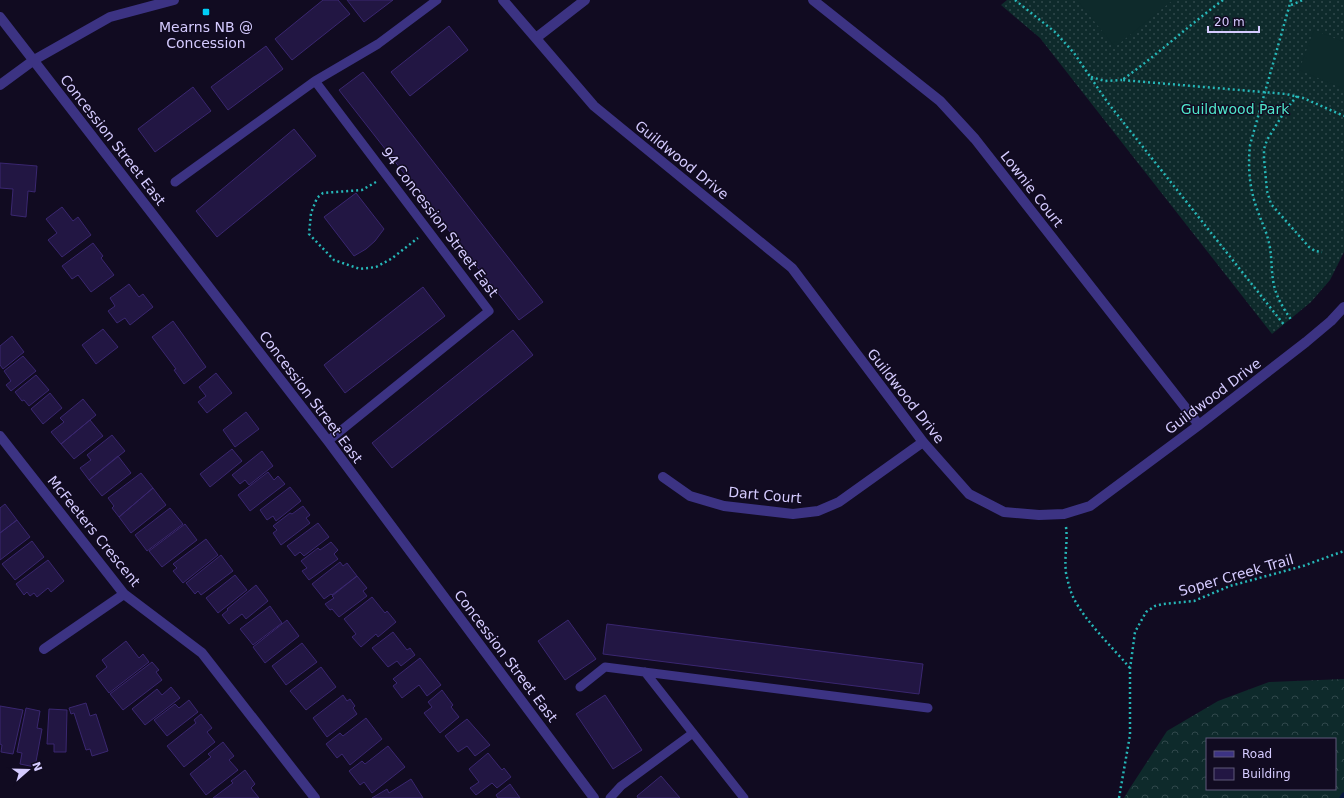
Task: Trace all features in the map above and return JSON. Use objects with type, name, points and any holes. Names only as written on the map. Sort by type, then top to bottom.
[{"type":"street","points":[[0,85],[34,60],[110,17],[174,0]]},
{"type":"street","name":"Guildwood Drive","points":[[503,0],[594,106],[792,268],[923,442],[970,494],[1004,512],[1039,515],[1064,514],[1090,506],[1199,425],[1306,342],[1331,321],[1344,306]]},
{"type":"street","points":[[536,38],[585,0]]},
{"type":"street","name":"Lownie Court","points":[[813,0],[940,101],[975,140],[1199,425]]},
{"type":"street","name":"Concession Street East","points":[[0,17],[328,441],[594,798]]},
{"type":"street","name":"McFeeters Crescent","points":[[0,436],[124,594],[202,653],[315,798]]},
{"type":"street","name":"Dart Court","points":[[663,477],[690,496],[724,506],[794,514],[818,511],[840,502],[923,442]]},
{"type":"street","points":[[44,649],[124,594]]},
{"type":"lane","points":[[174,182],[315,81],[378,44],[437,0]]},
{"type":"lane","name":"94 Concession Street East","points":[[315,81],[489,311],[328,441]]},
{"type":"lane","points":[[580,688],[605,667],[928,708]]},
{"type":"lane","points":[[645,672],[744,798]]},
{"type":"lane","points":[[610,798],[621,786],[693,733]]},
{"type":"path","points":[[1015,0],[1055,32],[1074,53],[1118,115],[1285,326]]},
{"type":"path","points":[[1122,80],[1150,60],[1192,23],[1222,0]]},
{"type":"path","points":[[1291,0],[1250,145],[1248,165],[1250,183],[1255,203],[1265,229],[1269,245],[1273,282],[1278,298],[1292,321]]},
{"type":"path","points":[[1290,5],[1303,0]]},
{"type":"path","points":[[1091,77],[1105,81],[1122,80],[1286,94],[1297,96],[1344,116]]},
{"type":"path","points":[[1297,96],[1285,111],[1267,140],[1264,149],[1267,191],[1271,204],[1309,247],[1322,252]]},
{"type":"path","points":[[387,176],[362,190],[323,193],[317,198],[311,213],[308,234],[334,260],[360,269],[376,267],[386,262],[428,231]]},
{"type":"path","points":[[1064,514],[1067,535],[1065,556],[1068,584],[1083,614],[1130,669]]},
{"type":"path","name":"Soper Creek Trail","points":[[1119,798],[1130,735],[1130,669],[1135,632],[1146,612],[1155,606],[1163,604],[1194,601],[1230,586],[1303,566],[1344,551]]},
{"type":"green space","name":"Guildwood Park","points":[[1007,0],[1344,0],[1344,252],[1330,280],[1311,302],[1272,334],[1040,38],[1001,5]]},
{"type":"green space","points":[[1077,0],[1173,0],[1115,47]]},
{"type":"green space","points":[[1314,30],[1344,42],[1344,89],[1299,70]]},
{"type":"green space","points":[[1344,679],[1344,798],[1124,798],[1167,731],[1218,701],[1269,682]]},
{"type":"building","points":[[323,0],[338,0],[350,14],[292,60],[275,39]]},
{"type":"building","points":[[347,0],[393,0],[364,22]]},
{"type":"building","points":[[449,26],[468,50],[410,96],[391,72]]},
{"type":"building","points":[[266,46],[283,69],[228,110],[211,87]]},
{"type":"building","points":[[363,72],[543,302],[519,320],[339,90]]},
{"type":"building","points":[[193,87],[211,111],[155,152],[138,129]]},
{"type":"building","points":[[294,129],[316,156],[217,237],[196,211]]},
{"type":"building","points":[[0,163],[37,166],[35,192],[28,191],[26,217],[11,215],[13,189],[0,188]]},
{"type":"building","points":[[356,193],[384,229],[375,241],[366,249],[354,256],[324,217]]},
{"type":"building","points":[[62,207],[73,221],[78,217],[91,235],[62,257],[48,240],[57,233],[46,219]]},
{"type":"building","points":[[93,243],[103,256],[101,258],[114,275],[91,292],[78,275],[72,279],[62,266]]},
{"type":"building","points":[[129,284],[139,297],[143,294],[153,307],[130,325],[125,318],[117,323],[108,311],[115,306],[110,298]]},
{"type":"building","points":[[423,287],[445,316],[345,393],[324,365]]},
{"type":"building","points":[[173,321],[206,367],[184,384],[174,370],[176,369],[152,337]]},
{"type":"building","points":[[103,329],[118,347],[96,364],[82,345]]},
{"type":"building","points":[[513,330],[533,355],[392,468],[372,443]]},
{"type":"building","points":[[12,336],[24,352],[3,369],[0,365],[0,346]]},
{"type":"building","points":[[23,356],[36,371],[11,391],[6,385],[11,381],[4,371]]},
{"type":"building","points":[[216,373],[232,393],[207,413],[198,402],[206,396],[199,387]]},
{"type":"building","points":[[36,375],[49,390],[29,406],[24,400],[22,401],[15,392]]},
{"type":"building","points":[[50,393],[62,408],[43,424],[31,409]]},
{"type":"building","points":[[83,399],[96,415],[61,444],[51,432],[64,422],[60,418]]},
{"type":"building","points":[[246,412],[259,429],[235,447],[223,430]]},
{"type":"building","points":[[90,420],[103,436],[74,459],[61,444]]},
{"type":"building","points":[[112,435],[125,451],[89,480],[80,468],[91,460],[87,455]]},
{"type":"building","points":[[232,449],[242,461],[210,487],[200,474]]},
{"type":"building","points":[[262,451],[273,466],[249,485],[245,480],[240,484],[232,475]]},
{"type":"building","points":[[118,456],[131,473],[102,496],[89,480]]},
{"type":"building","points":[[268,472],[274,480],[278,476],[285,484],[250,511],[238,495]]},
{"type":"building","points":[[141,473],[153,488],[119,517],[112,508],[114,506],[108,498]]},
{"type":"building","points":[[290,487],[301,501],[276,521],[273,516],[267,520],[260,510]]},
{"type":"building","points":[[153,488],[166,505],[131,533],[119,517]]},
{"type":"building","points":[[5,504],[17,520],[0,533],[0,508]]},
{"type":"building","points":[[303,506],[310,515],[306,518],[310,523],[281,545],[273,533],[277,530],[273,526],[290,513],[292,514]]},
{"type":"building","points":[[170,508],[183,524],[147,551],[135,535]]},
{"type":"building","points":[[17,520],[30,537],[0,560],[0,533]]},
{"type":"building","points":[[318,523],[329,537],[304,556],[300,552],[295,556],[287,546]]},
{"type":"building","points":[[185,524],[197,540],[162,567],[149,551]]},
{"type":"building","points":[[206,539],[218,555],[183,583],[173,571],[177,568],[173,564]]},
{"type":"building","points":[[32,541],[44,557],[15,580],[2,564]]},
{"type":"building","points":[[331,542],[338,550],[334,554],[338,559],[309,580],[302,571],[307,568],[301,561],[318,548],[320,550]]},
{"type":"building","points":[[221,555],[233,571],[201,595],[198,591],[195,594],[186,583]]},
{"type":"building","points":[[48,560],[64,581],[51,592],[48,588],[37,597],[34,593],[30,596],[27,592],[24,595],[16,584]]},
{"type":"building","points":[[340,562],[343,566],[347,563],[357,576],[332,595],[331,594],[324,599],[312,584]]},
{"type":"building","points":[[235,575],[247,590],[218,613],[206,598]]},
{"type":"building","points":[[357,576],[367,588],[363,591],[367,596],[339,617],[325,604],[334,598],[332,596]]},
{"type":"building","points":[[256,585],[268,601],[246,619],[242,614],[229,624],[222,615]]},
{"type":"building","points":[[372,597],[385,613],[387,611],[396,622],[378,637],[376,634],[361,647],[352,637],[356,634],[344,619]]},
{"type":"building","points":[[270,606],[282,623],[253,645],[240,629]]},
{"type":"building","points":[[287,620],[299,636],[265,663],[253,647]]},
{"type":"building","points":[[568,620],[596,659],[565,680],[538,641]]},
{"type":"building","points":[[607,624],[923,664],[919,694],[603,654]]},
{"type":"building","points":[[393,632],[407,650],[410,648],[415,655],[401,666],[397,661],[388,667],[372,648]]},
{"type":"building","points":[[126,641],[139,658],[143,654],[149,662],[109,693],[96,676],[107,667],[102,660]]},
{"type":"building","points":[[302,643],[317,662],[286,685],[272,666]]},
{"type":"building","points":[[420,658],[441,685],[427,696],[419,685],[402,698],[393,686],[397,683],[393,679]]},
{"type":"building","points":[[152,662],[159,670],[156,672],[162,680],[123,710],[110,694]]},
{"type":"building","points":[[321,667],[336,687],[306,710],[290,691]]},
{"type":"building","points":[[171,687],[180,698],[145,725],[132,709],[157,689],[162,695]]},
{"type":"building","points":[[442,690],[453,705],[451,707],[459,717],[440,733],[424,713],[432,707],[428,702]]},
{"type":"building","points":[[343,695],[347,701],[350,699],[355,706],[353,708],[357,714],[327,737],[313,718]]},
{"type":"building","points":[[605,695],[642,750],[613,769],[576,714]]},
{"type":"building","points":[[189,700],[198,712],[167,736],[154,720],[175,704],[179,708]]},
{"type":"building","points":[[86,703],[90,716],[96,714],[108,751],[92,756],[90,749],[86,750],[74,713],[71,714],[69,708]]},
{"type":"building","points":[[0,706],[23,710],[13,754],[1,752]]},
{"type":"building","points":[[26,708],[40,711],[37,728],[42,729],[35,767],[20,764],[22,753],[17,752]]},
{"type":"building","points":[[49,709],[67,710],[66,752],[54,752],[54,744],[47,744]]},
{"type":"building","points":[[201,714],[212,728],[207,732],[215,742],[184,767],[167,746],[196,723],[194,720]]},
{"type":"building","points":[[366,718],[382,739],[350,765],[342,754],[337,758],[326,744],[340,733],[343,736]]},
{"type":"building","points":[[467,719],[490,745],[475,756],[467,746],[458,752],[445,736]]},
{"type":"building","points":[[223,742],[234,756],[229,760],[238,770],[206,795],[190,774],[211,757],[208,754]]},
{"type":"building","points":[[388,746],[405,767],[372,793],[364,782],[360,785],[349,771],[362,761],[365,764]]},
{"type":"building","points":[[488,753],[502,770],[504,768],[511,777],[497,788],[492,783],[476,795],[470,788],[479,782],[469,769]]},
{"type":"building","points":[[245,770],[255,784],[251,788],[259,798],[213,798],[233,783],[231,781]]},
{"type":"building","points":[[661,776],[680,798],[638,798],[637,796]]},
{"type":"building","points":[[411,779],[423,798],[372,798],[387,789],[389,793]]},
{"type":"building","points":[[510,784],[520,798],[498,798],[496,795]]},
{"type":"place","name":"Mearns NB @ Concession","points":[[206,12]]}]
